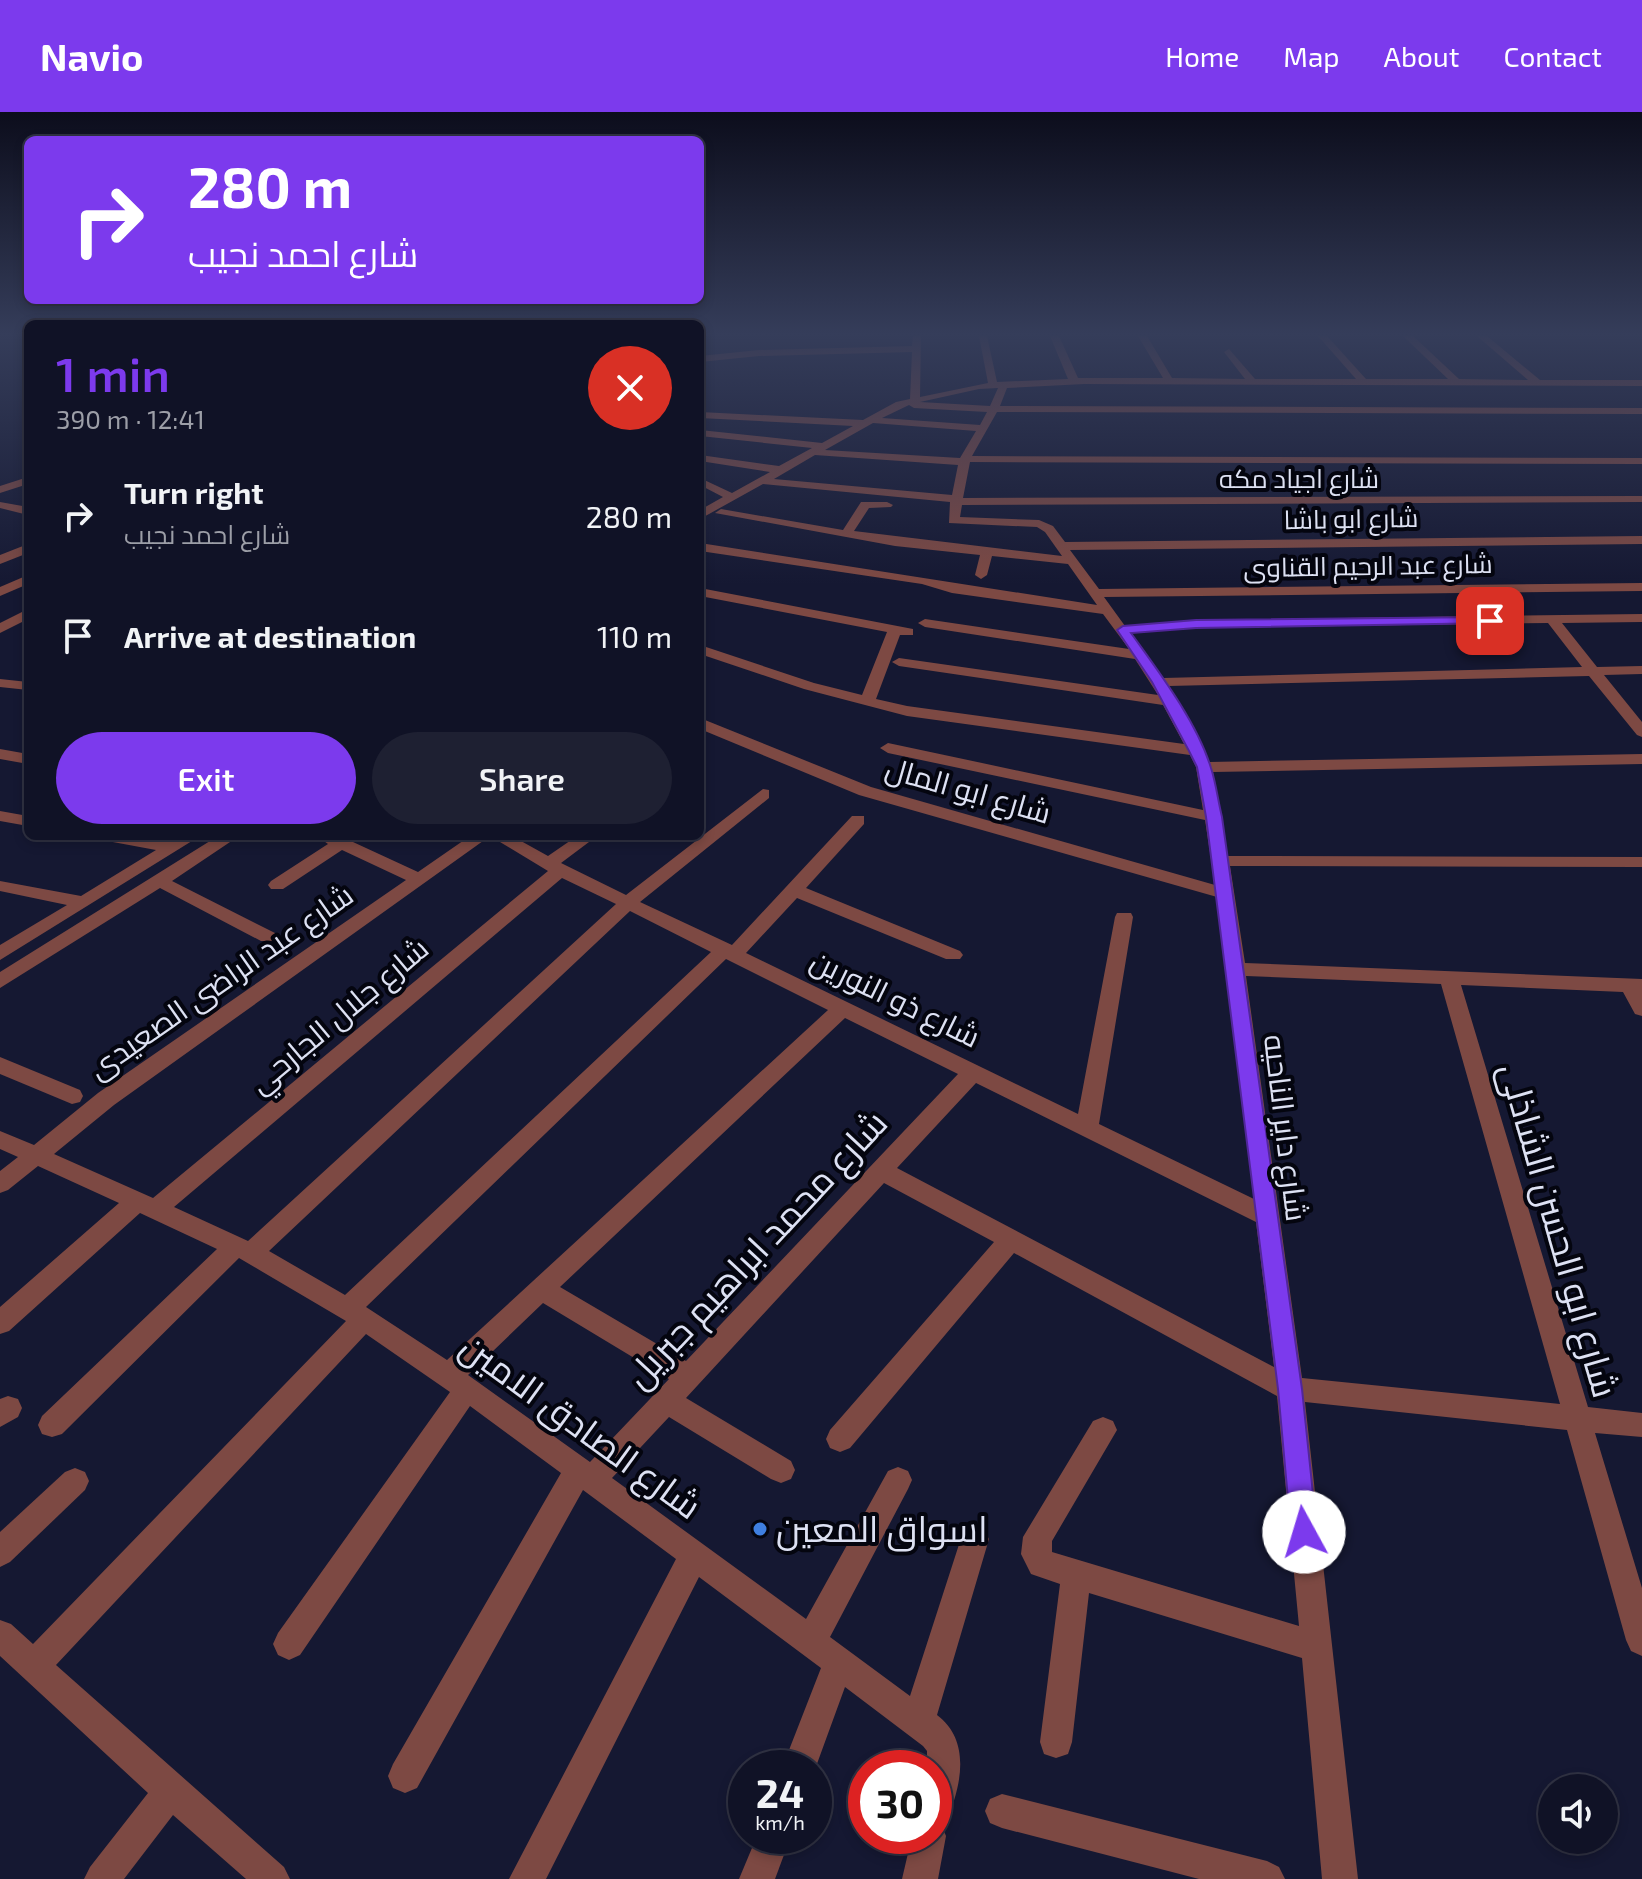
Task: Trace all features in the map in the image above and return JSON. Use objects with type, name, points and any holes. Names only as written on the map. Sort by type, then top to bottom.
[{"type":"street","points":[[782,418],[983,428]]},
{"type":"street","points":[[707,510],[872,418]]},
{"type":"street","points":[[956,504],[965,461],[989,418]]},
{"type":"street","points":[[704,434],[816,449],[965,461],[1642,461]]},
{"type":"street","points":[[704,459],[781,470]]},
{"type":"street","points":[[0,490],[24,481]]},
{"type":"street","points":[[762,481],[956,504]]},
{"type":"street","points":[[866,482],[956,504]]},
{"type":"street","points":[[704,483],[729,496]]},
{"type":"street","points":[[707,510],[729,496],[747,490]]},
{"type":"street","name":"شارع اجياد مكه","points":[[956,504],[1642,499]]},
{"type":"street","points":[[846,534],[865,504],[956,504]]},
{"type":"street","name":"شارع داير الناحيه","points":[[956,504],[1045,526],[1109,611],[1164,692],[1200,759],[1214,817],[1226,894],[1290,1389],[1340,1879]]},
{"type":"street","name":"شارع ابو باشا","points":[[707,510],[846,534],[987,552],[1064,553],[1642,540]]},
{"type":"street","points":[[704,532],[865,558]]},
{"type":"street","points":[[704,548],[924,580],[952,589],[1196,624],[1642,618]]},
{"type":"street","points":[[0,560],[24,550]]},
{"type":"street","points":[[981,575],[987,552]]},
{"type":"street","points":[[0,592],[24,581]]},
{"type":"street","name":"شارع عبد الرحيم القناوى","points":[[1109,611],[1642,587]]},
{"type":"street","points":[[704,593],[902,631],[867,702]]},
{"type":"street","points":[[0,629],[24,615]]},
{"type":"street","points":[[1552,620],[1642,732]]},
{"type":"street","points":[[925,623],[1137,655]]},
{"type":"street","points":[[704,650],[867,702],[1200,759],[1642,759]]},
{"type":"street","points":[[899,662],[1164,692],[1642,670]]},
{"type":"street","points":[[0,683],[24,685]]},
{"type":"street","name":"شارع ابو المال","points":[[704,725],[865,791],[1226,894]]},
{"type":"street","points":[[888,748],[1214,817]]},
{"type":"street","points":[[0,754],[24,758]]},
{"type":"street","points":[[52,1425],[628,903],[763,794]]},
{"type":"street","points":[[0,816],[24,820]]},
{"type":"street","points":[[34,1666],[356,1314],[794,890],[858,820]]},
{"type":"street","points":[[129,840],[172,848]]},
{"type":"street","points":[[0,954],[185,840]]},
{"type":"street","points":[[0,981],[224,840]]},
{"type":"street","points":[[277,885],[333,840]]},
{"type":"street","points":[[336,840],[419,879]]},
{"type":"street","name":"شارع عبد الراضى الصعيدى","points":[[0,1184],[106,1099],[475,840]]},
{"type":"street","name":"شارع ذو النورين","points":[[506,840],[555,867],[1266,1216]]},
{"type":"street","name":"شارع جلال الجارحي","points":[[0,1323],[148,1204],[584,840]]},
{"type":"street","points":[[1221,861],[1642,862]]},
{"type":"street","points":[[159,881],[268,937]]},
{"type":"street","points":[[0,886],[83,902]]},
{"type":"street","points":[[794,890],[953,955]]},
{"type":"street","points":[[1087,1127],[1124,917]]},
{"type":"street","points":[[1235,969],[1636,986],[1642,1009]]},
{"type":"street","name":"شارع ابو الحسن الشاذلى","points":[[1449,978],[1642,1640]]},
{"type":"street","points":[[289,1644],[458,1382],[541,1289],[844,1007]]},
{"type":"street","points":[[0,1065],[72,1096]]},
{"type":"street","name":"شارع محمد ابراهيم جبريل","points":[[405,1776],[586,1474],[666,1401],[974,1071]]},
{"type":"street","name":"شارع الصادق الامين","points":[[0,1139],[243,1249],[356,1314],[458,1382],[586,1474],[838,1664],[919,1720],[943,1741],[944,1750]]},
{"type":"street","points":[[882,1171],[1290,1389],[1642,1425]]},
{"type":"street","points":[[840,1439],[1011,1240]]},
{"type":"street","points":[[541,1289],[689,1377]]},
{"type":"street","points":[[666,1401],[781,1470]]},
{"type":"street","points":[[1103,1430],[1038,1537],[1036,1554],[1042,1564],[1315,1646]]},
{"type":"street","points":[[810,1642],[898,1480]]},
{"type":"street","points":[[0,1552],[75,1481]]},
{"type":"street","points":[[919,1720],[974,1539]]},
{"type":"street","points":[[527,1879],[694,1555]]},
{"type":"street","points":[[1056,1742],[1076,1575]]},
{"type":"street","points":[[0,1635],[170,1791],[272,1879]]},
{"type":"street","points":[[806,1750],[838,1664]]},
{"type":"street","points":[[102,1879],[170,1791]]},
{"type":"street","points":[[1002,1811],[1267,1879]]},
{"type":"street","points":[[757,1879],[767,1854]]},
{"type":"street","points":[[920,1879],[925,1854]]},
{"type":"place","name":"اسواق المعين","points":[[760,1529]]},
{"type":"route","points":[[1304,1532],[1290,1389],[1226,894],[1204,767],[1159,682],[1137,655],[1123,630],[1196,624],[1490,621]]}]
